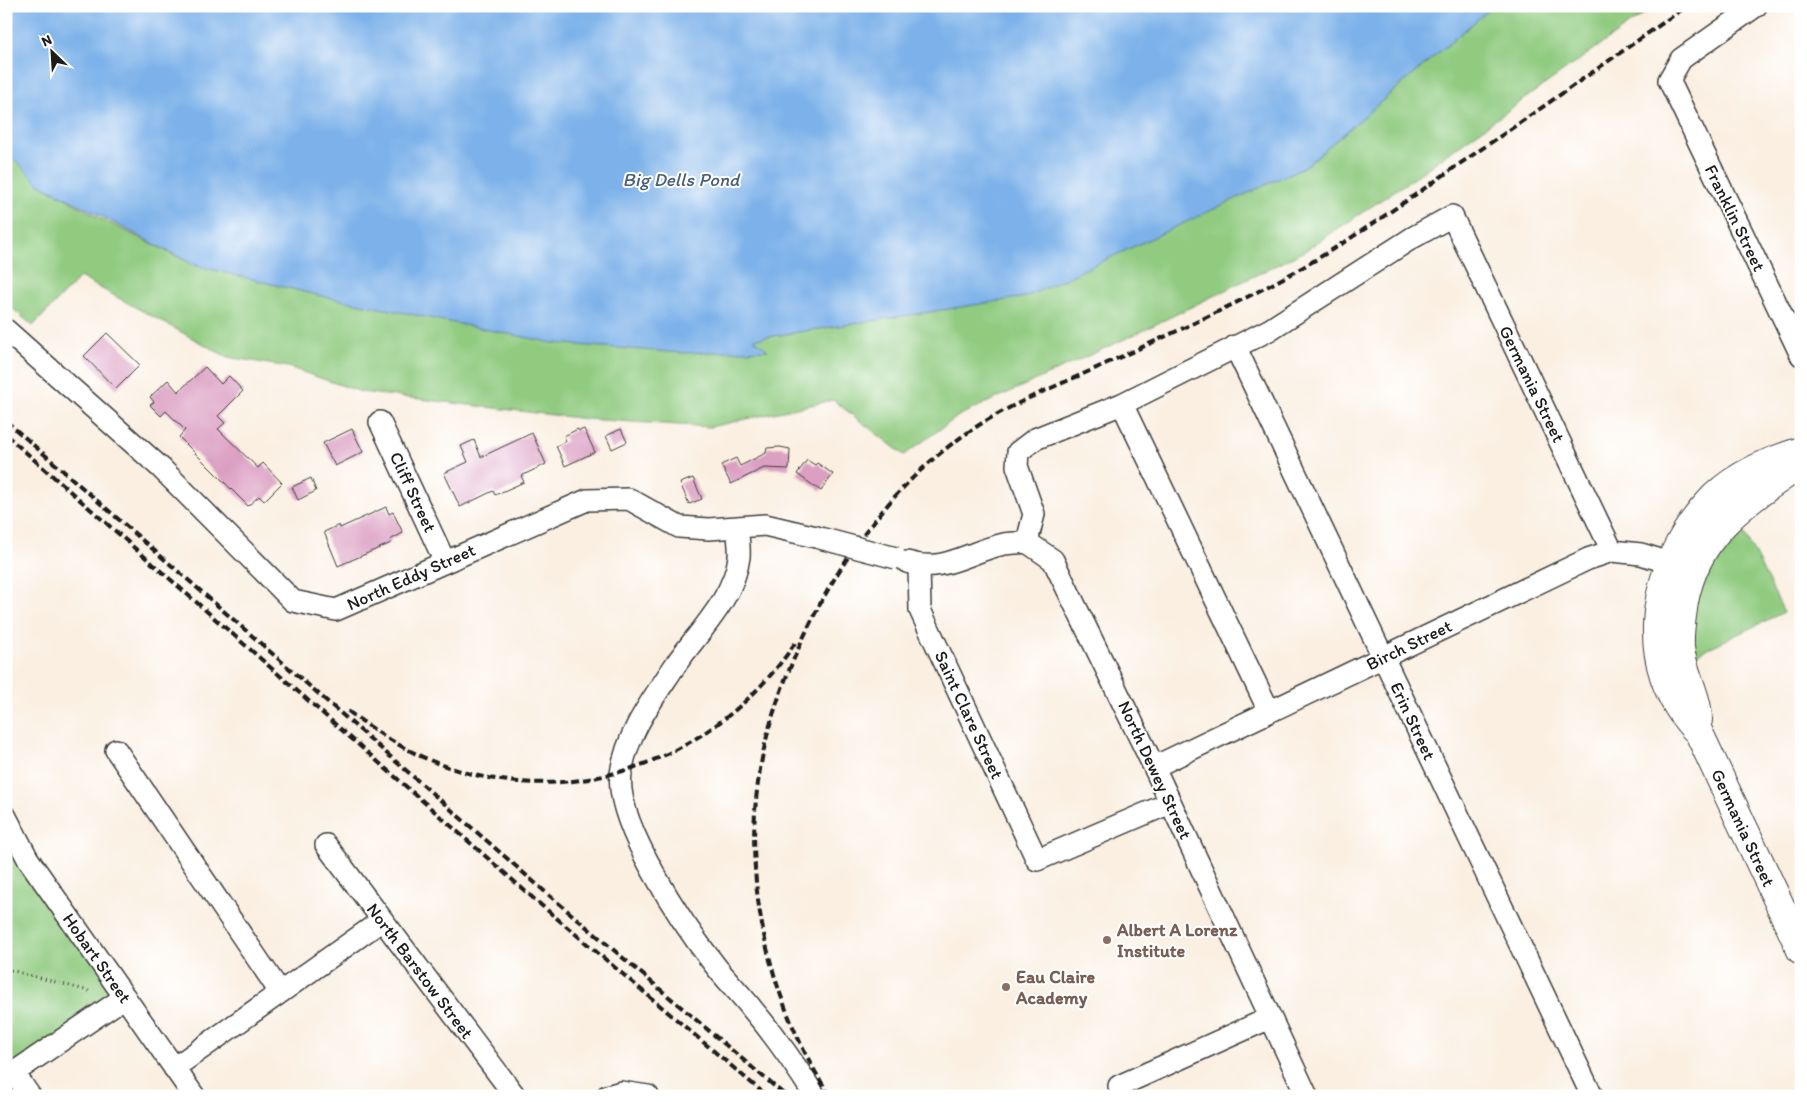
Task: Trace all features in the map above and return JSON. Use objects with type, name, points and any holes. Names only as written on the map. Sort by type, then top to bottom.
[{"type":"main road","points":[[1681,567],[1691,525],[1715,497],[1752,470],[1801,451]]},
{"type":"main road","points":[[1681,567],[1704,548],[1724,521],[1739,507],[1801,464]]},
{"type":"main road","name":"Germania Street","points":[[1681,567],[1680,645],[1682,664],[1698,716],[1699,734],[1801,950]]},
{"type":"street","name":"Franklin Street","points":[[1756,6],[1681,59],[1669,80],[1801,355]]},
{"type":"street","name":"Germania Street","points":[[1235,346],[1296,314],[1412,238],[1452,216],[1612,552]]},
{"type":"street","name":"North Eddy Street","points":[[6,330],[161,468],[293,601],[336,610],[586,500],[628,499],[679,528],[764,525],[896,558],[919,566]]},
{"type":"street","points":[[919,566],[953,563],[1003,544],[1027,542],[1034,514],[1017,466],[1018,452],[1035,439],[1122,404],[1235,346]]},
{"type":"street","name":"Erin Street","points":[[1235,346],[1592,1096]]},
{"type":"street","points":[[1122,404],[1269,711]]},
{"type":"street","name":"Cliff Street","points":[[380,422],[445,562]]},
{"type":"street","points":[[737,527],[739,556],[735,579],[648,707],[630,739],[621,773],[620,785],[626,811],[639,841],[680,915],[714,964],[790,1058],[815,1096]]},
{"type":"street","name":"North Dewey Street","points":[[1027,542],[1054,560],[1154,767],[1307,1096]]},
{"type":"street","name":"Birch Street","points":[[1154,767],[1588,559],[1612,552],[1641,554],[1681,567]]},
{"type":"street","name":"Saint Clare Street","points":[[919,566],[920,610],[1038,860],[1170,803]]},
{"type":"street","points":[[116,750],[280,992]]},
{"type":"street","name":"Hobart Street","points":[[6,817],[28,859],[194,1096]]},
{"type":"street","name":"North Barstow Street","points":[[326,845],[381,921],[515,1096]]},
{"type":"street","points":[[174,1068],[381,921]]},
{"type":"street","points":[[30,1096],[10,1076],[124,997]]},
{"type":"street","points":[[1119,1086],[1270,1018]]},
{"type":"street","points":[[607,1096],[621,1092],[648,1096]]},
{"type":"path","points":[[6,969],[89,991]]},
{"type":"green space","points":[[1493,6],[1655,6],[1408,182],[1303,252],[1140,332],[960,415],[904,455],[833,400],[710,427],[586,419],[361,392],[288,367],[227,357],[80,277],[33,326],[6,303],[6,151],[38,183],[100,218],[194,265],[240,276],[767,350],[754,339],[1306,166]]},
{"type":"green space","points":[[1737,519],[1784,612],[1688,658],[1691,597]]},
{"type":"green space","points":[[20,843],[125,997],[6,1078],[6,850]]},
{"type":"water","name":"Big Dells Pond","points":[[6,6],[1493,6],[1306,166],[1026,297],[754,339],[768,350],[682,353],[553,343],[321,296],[194,265],[38,183],[6,151]]},
{"type":"building","points":[[107,333],[140,365],[116,389],[84,356]]},
{"type":"building","points":[[205,367],[221,384],[229,376],[243,391],[218,416],[225,423],[218,429],[258,468],[263,463],[282,483],[264,501],[259,496],[248,506],[179,437],[185,430],[166,411],[161,416],[150,405],[154,402],[150,397],[168,380],[178,392]]},
{"type":"building","points":[[352,429],[363,452],[335,466],[323,443]]},
{"type":"building","points":[[578,429],[579,431],[584,429],[595,452],[565,466],[556,446],[566,441],[564,436]]},
{"type":"building","points":[[621,429],[627,442],[612,449],[606,436]]},
{"type":"building","points":[[532,433],[546,464],[521,476],[524,482],[495,495],[493,491],[460,507],[444,473],[468,462],[461,446],[474,440],[481,457]]},
{"type":"building","points":[[780,447],[790,449],[789,469],[764,468],[731,484],[721,465],[736,458],[740,466],[766,453],[767,448]]},
{"type":"building","points":[[807,460],[815,465],[817,463],[833,474],[821,491],[797,474]]},
{"type":"building","points":[[311,478],[316,491],[298,500],[292,487]]},
{"type":"building","points":[[693,478],[702,499],[689,504],[680,483]]},
{"type":"building","points":[[386,507],[389,514],[393,512],[403,533],[390,540],[391,543],[338,566],[324,532],[339,525],[340,528]]},
{"type":"railway","points":[[830,1096],[809,1060],[791,1023],[777,983],[758,901],[754,859],[755,817],[763,753],[782,687],[820,604],[868,529],[928,463],[976,427],[1023,401],[1256,293],[1305,266],[1402,204],[1687,6]]},
{"type":"railway","points":[[6,421],[550,896],[786,1096]]},
{"type":"railway","points":[[6,435],[541,905],[767,1096]]},
{"type":"railway","points":[[348,711],[398,744],[425,758],[454,769],[503,780],[551,783],[599,777],[645,763],[689,743],[729,715],[764,682],[795,643]]},
{"type":"place","name":"Albert A Lorenz Institute","points":[[1107,940]]},
{"type":"place","name":"Eau Claire Academy","points":[[1006,987]]}]
